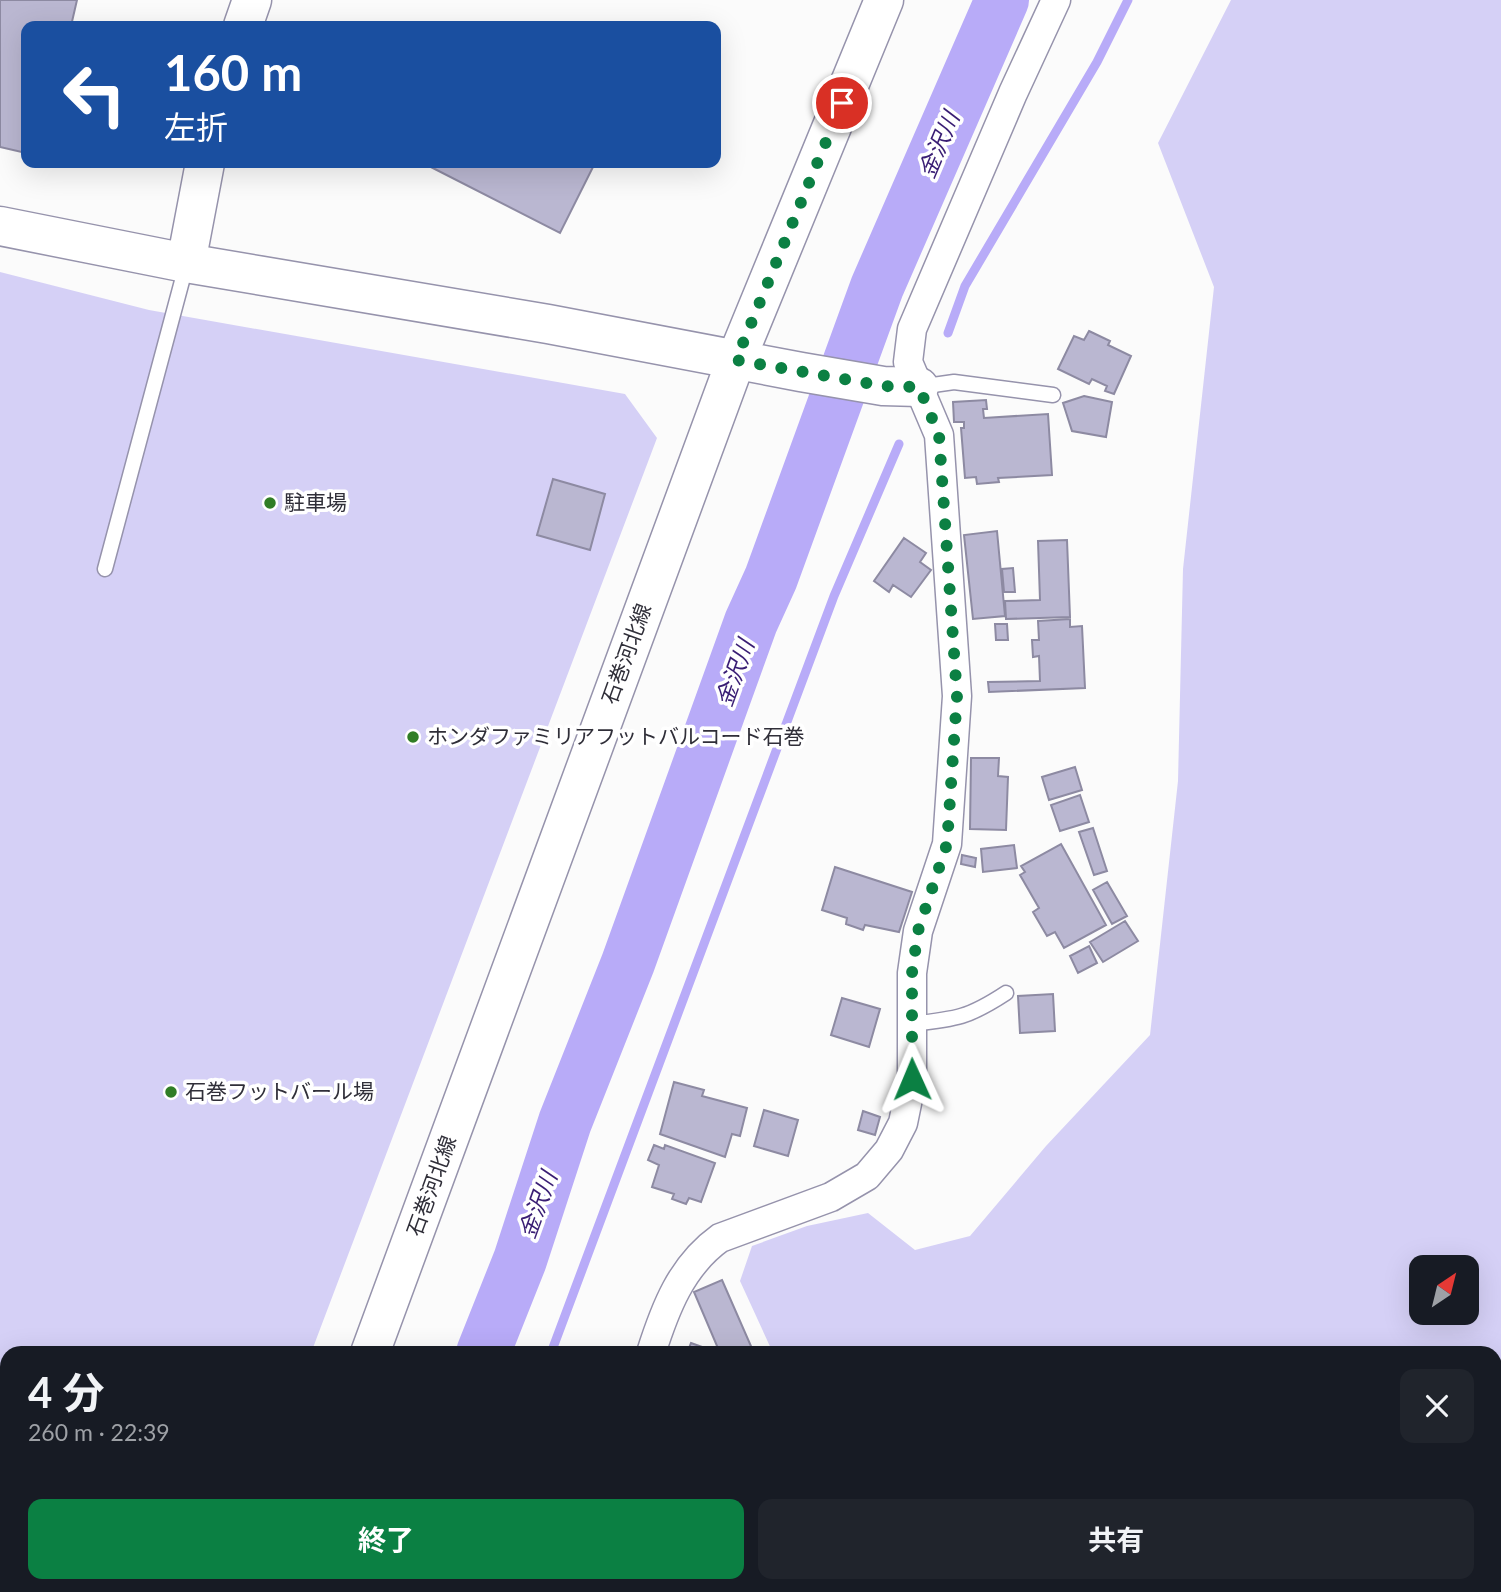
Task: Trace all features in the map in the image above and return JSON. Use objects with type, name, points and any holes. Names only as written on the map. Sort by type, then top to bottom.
[{"type":"main road","points":[[245,21],[252,0]]},
{"type":"main road","name":"石巻河北線","points":[[373,1346],[736,360],[884,0]]},
{"type":"main road","points":[[186,263],[204,168]]},
{"type":"main road","points":[[0,226],[186,263],[548,324],[801,372],[901,386]]},
{"type":"street","points":[[652,1346],[670,1297],[705,1249],[720,1238],[831,1197],[867,1176],[889,1150],[903,1123],[912,1079],[912,973],[918,931],[947,844],[957,696],[939,435],[901,386],[908,362],[912,329],[1013,93],[1056,0]]},
{"type":"lane","points":[[105,569],[186,263]]},
{"type":"lane","points":[[901,386],[954,382],[1053,396]]},
{"type":"lane","points":[[911,1024],[957,1019],[975,1013],[1006,993]]},
{"type":"shaded area","points":[[1231,0],[1501,0],[1501,1346],[770,1346],[740,1281],[752,1246],[807,1226],[868,1213],[915,1250],[970,1236],[1046,1146],[1150,1035],[1178,781],[1183,569],[1214,287],[1158,143]]},
{"type":"shaded area","points":[[0,272],[149,310],[625,394],[657,438],[314,1346],[0,1346]]},
{"type":"building","points":[[0,0],[77,0],[72,21],[21,21],[21,152],[0,147]]},
{"type":"building","points":[[433,168],[592,168],[560,233]]},
{"type":"building","points":[[1089,331],[1110,341],[1108,345],[1131,356],[1114,394],[1105,391],[1107,386],[1092,379],[1089,384],[1058,369],[1074,336],[1084,340]]},
{"type":"building","points":[[1084,396],[1112,402],[1106,437],[1072,431],[1063,403]]},
{"type":"building","points":[[986,400],[984,418],[1048,414],[1052,475],[998,478],[999,482],[977,484],[976,477],[965,478],[961,428],[964,428],[964,422],[954,422],[953,402]]},
{"type":"building","points":[[553,479],[605,494],[590,550],[537,535]]},
{"type":"building","points":[[997,531],[1005,616],[973,619],[964,535]]},
{"type":"building","points":[[904,538],[926,553],[920,562],[931,570],[911,597],[893,585],[889,592],[874,581]]},
{"type":"building","points":[[1067,540],[1070,617],[1006,619],[1005,601],[1040,600],[1038,541]]},
{"type":"building","points":[[1013,568],[1015,592],[1004,592],[1002,569]]},
{"type":"building","points":[[1070,619],[1070,627],[1082,626],[1085,688],[989,692],[988,682],[1040,681],[1039,656],[1033,657],[1032,640],[1039,640],[1038,621]]},
{"type":"building","points":[[995,624],[1007,624],[1008,640],[996,640]]},
{"type":"building","points":[[971,758],[999,758],[998,776],[1008,777],[1006,830],[970,829]]},
{"type":"building","points":[[1075,767],[1082,790],[1049,800],[1042,777]]},
{"type":"building","points":[[1080,795],[1089,822],[1060,831],[1051,805]]},
{"type":"building","points":[[1093,828],[1107,871],[1094,875],[1079,832]]},
{"type":"building","points":[[1061,844],[1106,925],[1064,948],[1055,932],[1047,936],[1033,912],[1039,908],[1020,875],[1025,872],[1021,866]]},
{"type":"building","points":[[1014,845],[1017,868],[983,872],[981,849]]},
{"type":"building","points":[[962,855],[976,858],[975,867],[961,864]]},
{"type":"building","points":[[835,867],[912,892],[899,932],[865,925],[863,930],[846,924],[847,918],[822,910]]},
{"type":"building","points":[[1107,882],[1127,916],[1112,924],[1093,890]]},
{"type":"building","points":[[1125,921],[1138,941],[1103,962],[1090,942]]},
{"type":"building","points":[[1089,946],[1097,963],[1078,973],[1070,956]]},
{"type":"building","points":[[1053,994],[1055,1031],[1020,1033],[1018,996]]},
{"type":"building","points":[[842,998],[880,1009],[869,1047],[831,1035]]},
{"type":"building","points":[[674,1082],[704,1090],[702,1096],[747,1108],[740,1136],[732,1134],[725,1157],[660,1134]]},
{"type":"building","points":[[764,1110],[798,1120],[788,1156],[754,1146]]},
{"type":"building","points":[[863,1111],[880,1117],[875,1135],[858,1130]]},
{"type":"building","points":[[654,1145],[664,1149],[665,1145],[715,1163],[701,1202],[689,1198],[686,1204],[672,1199],[674,1194],[652,1187],[659,1165],[648,1160]]},
{"type":"building","points":[[722,1280],[751,1346],[717,1346],[694,1292]]},
{"type":"waterway","name":"金沢川","points":[[486,1346],[520,1260],[565,1122],[628,963],[751,622],[771,578],[877,287],[1002,0]]},
{"type":"waterway","points":[[948,333],[965,286],[1097,62],[1128,0]]},
{"type":"waterway","points":[[554,1346],[834,596],[899,444]]},
{"type":"place","name":"駐車場","points":[[270,503]]},
{"type":"place","name":"ホンダファミリアフットバルコード石巻","points":[[413,737]]},
{"type":"place","name":"石巻フットバール場","points":[[171,1092]]},
{"type":"route","points":[[842,103],[736,360],[883,386],[919,387],[939,435],[944,476],[957,696],[947,844],[918,931],[912,973],[912,1079]]}]
